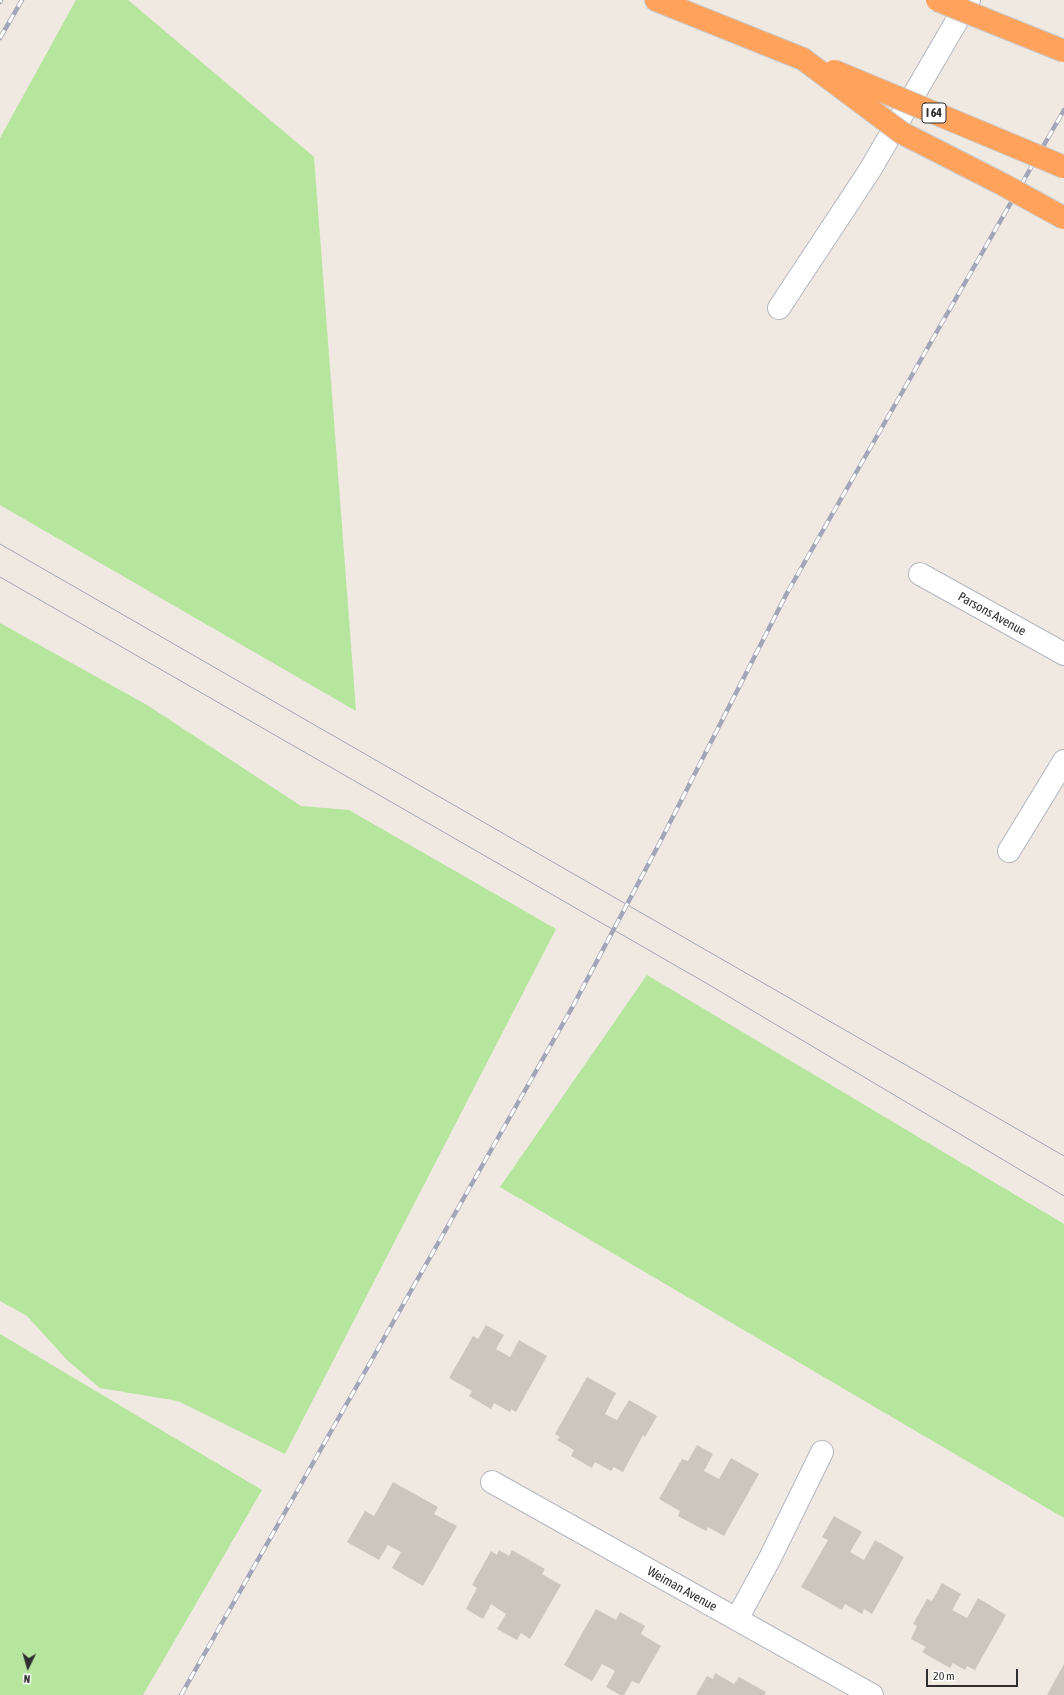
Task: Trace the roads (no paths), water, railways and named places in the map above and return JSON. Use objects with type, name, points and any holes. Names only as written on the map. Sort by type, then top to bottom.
[{"type":"highway","name":"I 64","points":[[656,0],[1064,167]]},
{"type":"highway","points":[[937,0],[1064,52]]},
{"type":"highway","points":[[803,59],[902,133],[1002,184],[1064,218]]},
{"type":"street","points":[[779,308],[870,170],[969,0]]},
{"type":"street","name":"Parsons Avenue","points":[[920,574],[1064,654]]},
{"type":"street","points":[[1009,851],[1064,761]]},
{"type":"street","points":[[737,1619],[770,1558],[822,1452]]},
{"type":"street","name":"Weiman Avenue","points":[[492,1482],[872,1695]]},
{"type":"tram line","points":[[0,544],[1064,1156]]},
{"type":"tram line","points":[[0,577],[706,983],[1064,1196]]},
{"type":"railway","points":[[0,38],[22,0]]},
{"type":"railway","points":[[181,1695],[573,1006],[658,846],[787,593],[1064,110]]}]
